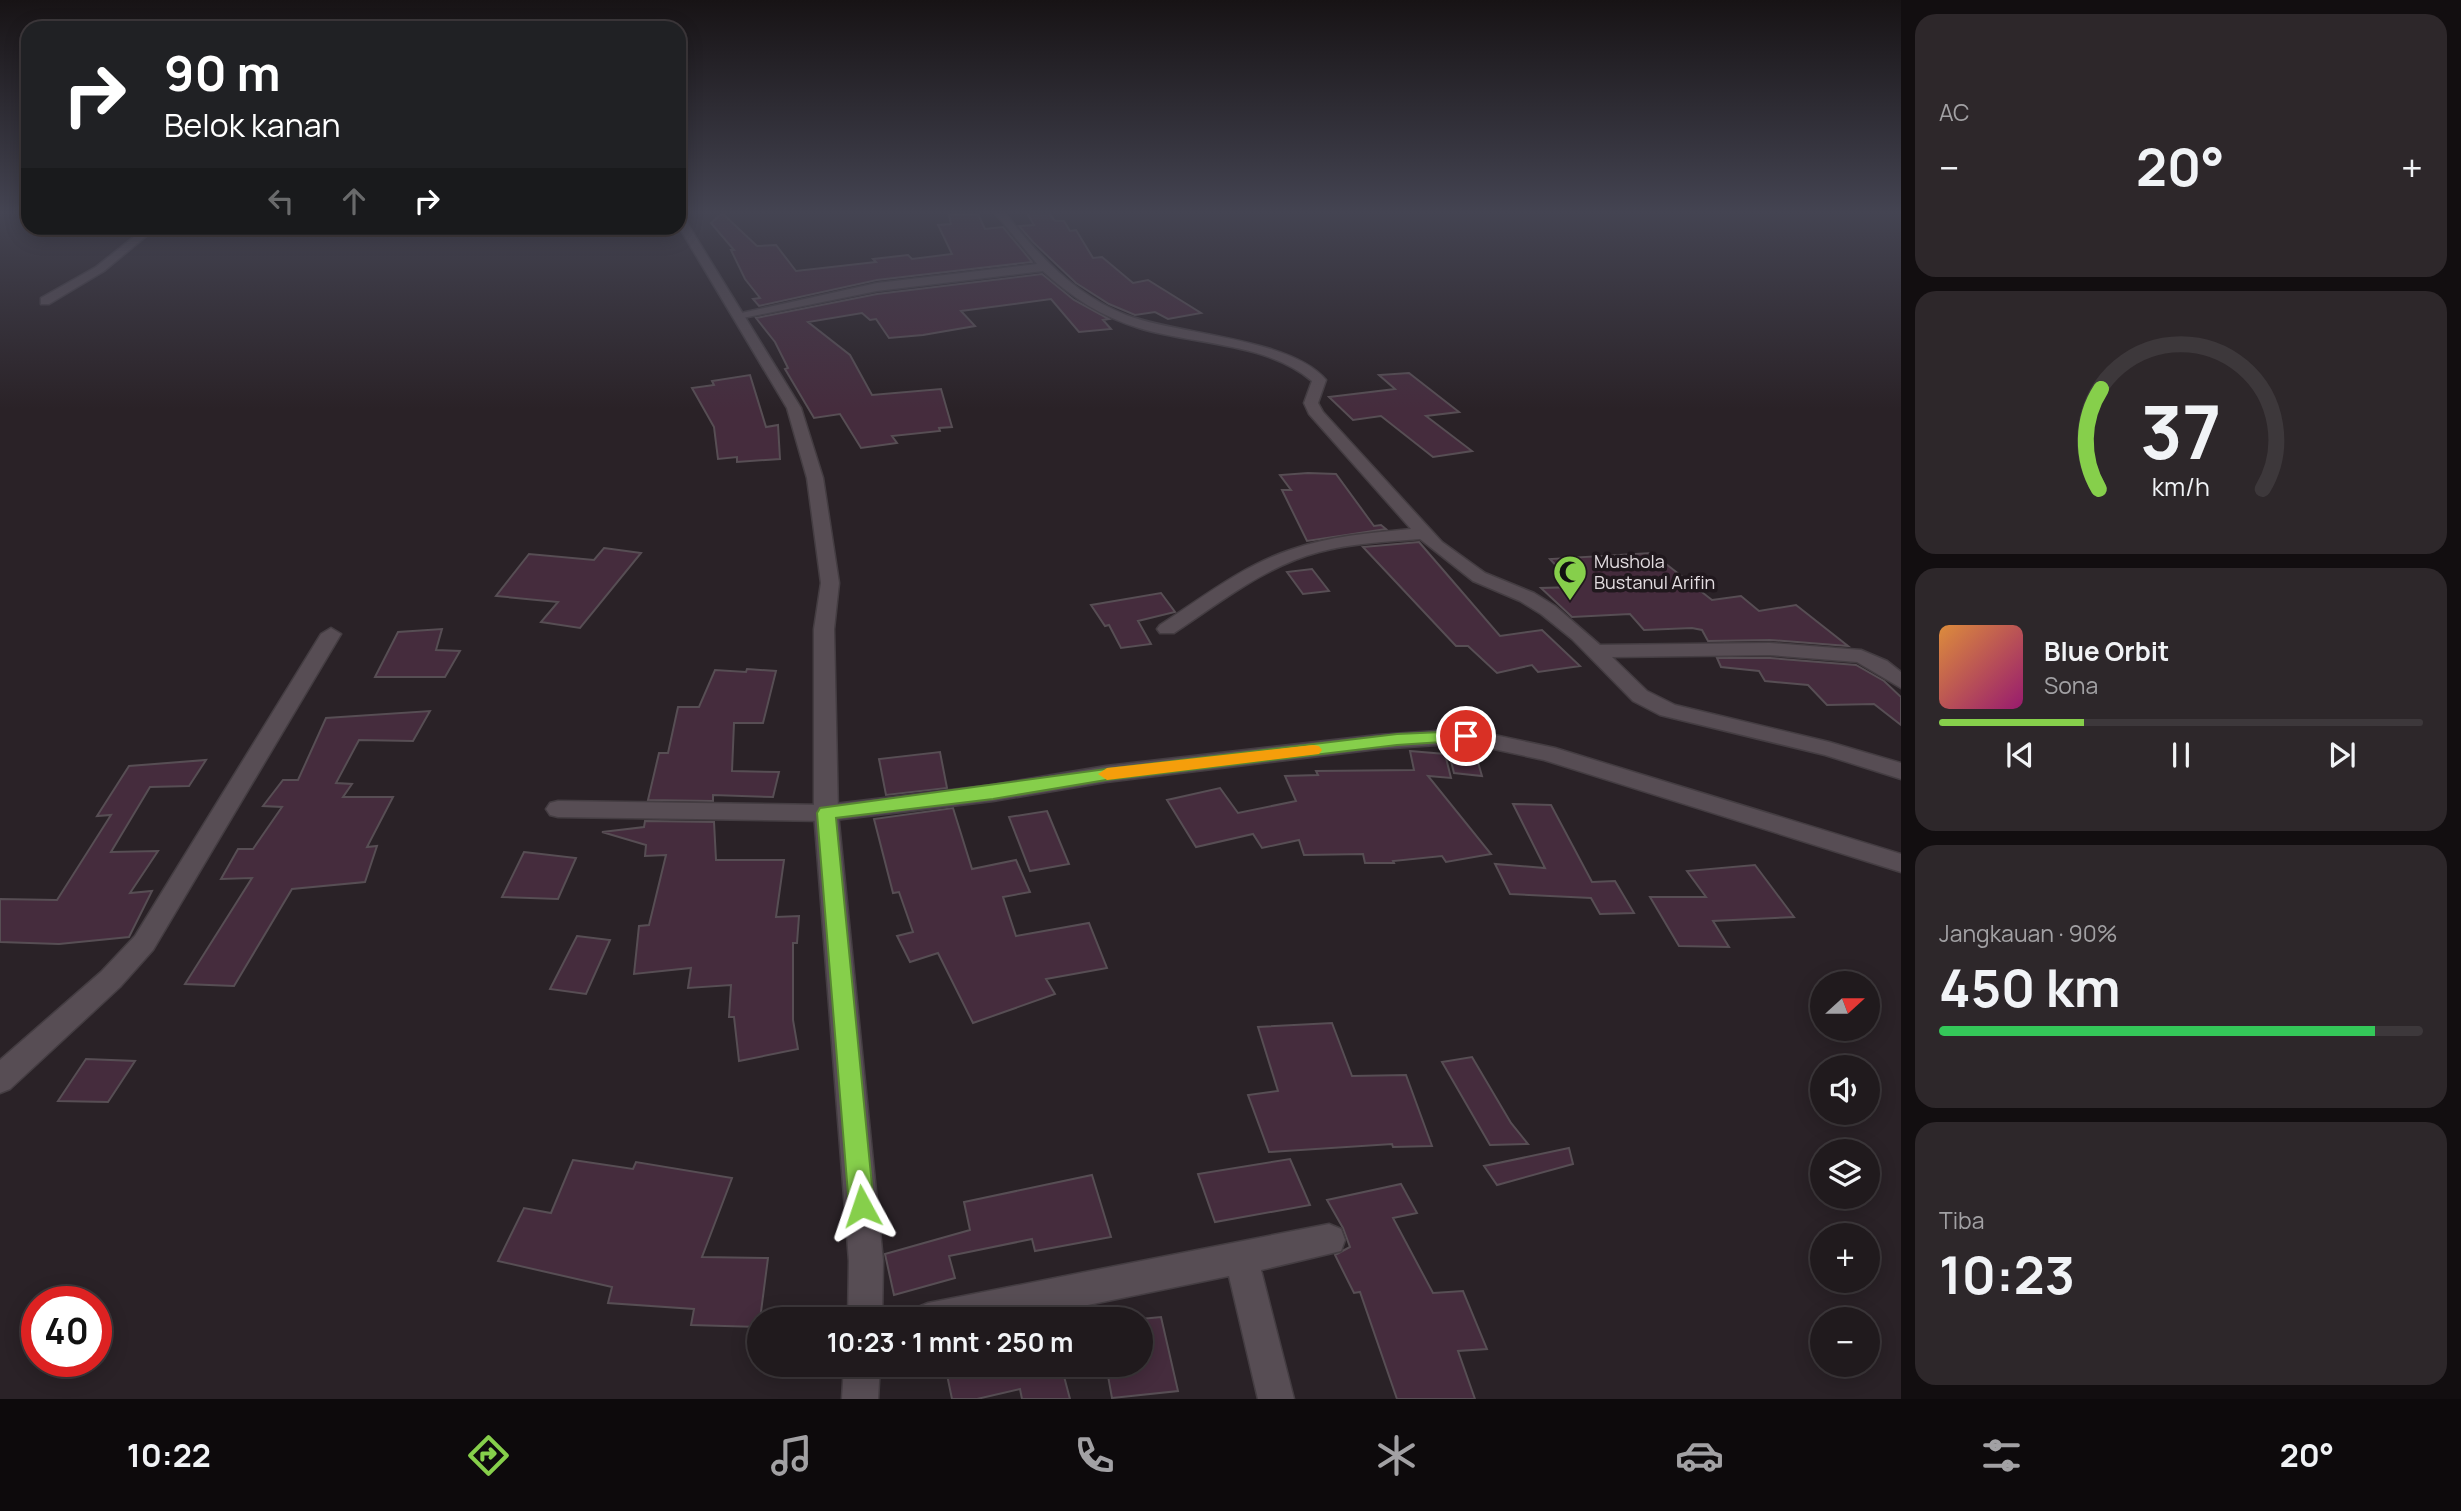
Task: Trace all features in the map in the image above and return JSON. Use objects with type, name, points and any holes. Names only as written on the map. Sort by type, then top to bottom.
[{"type":"street","points":[[45,301],[84,278]]},
{"type":"street","points":[[716,278],[794,408],[810,453],[828,553],[830,583],[824,629],[828,694],[826,813],[866,1261],[864,1307]]},
{"type":"street","points":[[738,315],[877,287],[950,278]]},
{"type":"street","points":[[1058,278],[1077,294],[1127,319],[1232,344],[1309,370],[1319,380],[1311,403],[1316,414],[1424,533],[1460,565],[1538,603],[1596,651],[1640,696],[1668,710],[1840,752],[1901,771]]},
{"type":"street","points":[[1167,629],[1253,574],[1294,554],[1331,544],[1424,533]]},
{"type":"street","points":[[0,1080],[49,1031],[123,969],[144,943],[331,634]]},
{"type":"street","points":[[1596,651],[1770,649],[1861,656],[1880,665],[1901,682]]},
{"type":"street","points":[[558,809],[826,813],[993,793],[1106,774],[1401,740],[1466,736],[1547,752],[1901,863]]},
{"type":"street","points":[[993,1307],[1329,1240]]},
{"type":"street","points":[[1241,1257],[1276,1399]]},
{"type":"street","points":[[860,1399],[861,1377]]},
{"type":"building","points":[[892,278],[759,306],[753,299],[760,298],[745,279]]},
{"type":"building","points":[[1007,278],[1047,278],[1074,300],[1109,319],[1103,320],[1111,329],[1079,332],[1051,299],[961,311],[975,326],[923,335],[889,338],[876,319],[870,320],[862,313],[808,322],[850,355],[872,395],[941,389],[952,427],[939,428],[940,431],[892,436],[897,443],[861,448],[840,414],[814,418],[785,369],[788,368],[775,342],[756,318],[877,294]]},
{"type":"building","points":[[1071,278],[1127,278],[1133,283],[1148,280],[1201,313],[1168,319],[1155,312],[1135,315],[1109,304]]},
{"type":"building","points":[[1409,373],[1459,412],[1426,416],[1472,451],[1433,457],[1381,416],[1353,420],[1329,397],[1395,389],[1379,375]]},
{"type":"building","points":[[750,375],[766,427],[778,425],[780,459],[737,462],[737,457],[718,459],[714,427],[692,388],[714,385],[712,381]]},
{"type":"building","points":[[1336,474],[1374,526],[1381,525],[1386,529],[1307,541],[1282,490],[1291,490],[1280,475]]},
{"type":"building","points":[[1419,542],[1500,636],[1542,630],[1580,666],[1538,672],[1532,665],[1497,673],[1468,646],[1456,646],[1363,547]]},
{"type":"building","points":[[604,548],[641,553],[580,628],[541,622],[558,602],[496,596],[529,554],[594,560]]},
{"type":"building","points":[[1652,553],[1712,600],[1741,596],[1759,611],[1796,605],[1848,646],[1770,640],[1708,641],[1702,630],[1692,628],[1644,630],[1630,614],[1572,617],[1541,588],[1576,587],[1550,559]]},
{"type":"building","points":[[1312,569],[1329,591],[1303,594],[1287,572]]},
{"type":"building","points":[[1161,593],[1175,612],[1138,621],[1151,644],[1121,648],[1109,625],[1105,626],[1091,605]]},
{"type":"building","points":[[442,629],[436,650],[460,651],[445,677],[375,677],[398,632]]},
{"type":"building","points":[[1717,658],[1770,658],[1856,665],[1884,681],[1901,697],[1901,725],[1874,704],[1827,705],[1808,685],[1765,681],[1759,671],[1721,667]]},
{"type":"building","points":[[747,669],[776,671],[763,723],[734,723],[732,771],[779,772],[773,797],[713,795],[713,801],[648,800],[659,753],[668,753],[678,707],[699,707],[715,670],[746,672]]},
{"type":"building","points":[[430,711],[413,741],[359,740],[336,783],[352,784],[343,797],[393,797],[367,847],[377,846],[365,882],[292,889],[234,986],[185,984],[252,878],[221,879],[238,849],[253,849],[282,807],[263,806],[283,780],[298,780],[326,718]]},
{"type":"building","points":[[1448,749],[1475,752],[1482,776],[1454,773]]},
{"type":"building","points":[[1410,751],[1445,754],[1451,778],[1428,776],[1491,854],[1446,862],[1442,856],[1393,861],[1394,863],[1365,863],[1363,854],[1304,855],[1299,840],[1262,848],[1253,834],[1196,847],[1167,800],[1220,788],[1238,813],[1296,801],[1285,776],[1318,775],[1316,771],[1414,770]]},
{"type":"building","points":[[940,752],[947,788],[886,795],[879,759]]},
{"type":"building","points":[[206,760],[189,786],[150,787],[111,852],[158,851],[130,893],[152,891],[129,937],[59,944],[0,942],[0,899],[57,900],[111,815],[97,816],[129,766]]},
{"type":"building","points":[[1513,804],[1551,805],[1592,882],[1615,881],[1634,913],[1600,914],[1591,898],[1510,894],[1495,864],[1545,868]]},
{"type":"building","points":[[953,808],[972,869],[1016,860],[1030,892],[1003,897],[1016,936],[1089,923],[1107,968],[1046,979],[1055,994],[973,1023],[938,953],[910,962],[897,936],[913,932],[899,892],[893,893],[874,819]]},
{"type":"building","points":[[1047,811],[1069,864],[1030,871],[1009,817]]},
{"type":"building","points":[[645,821],[714,822],[716,860],[784,860],[776,917],[799,916],[797,943],[793,943],[793,1020],[798,1049],[739,1061],[734,1017],[729,1017],[731,985],[688,988],[691,968],[634,974],[639,926],[649,925],[666,855],[645,856],[646,845],[602,832],[644,827]]},
{"type":"building","points":[[524,852],[576,858],[558,899],[502,897]]},
{"type":"building","points":[[1755,865],[1794,917],[1713,921],[1729,947],[1679,946],[1650,897],[1706,897],[1687,871]]},
{"type":"building","points":[[577,936],[610,940],[586,994],[550,989]]},
{"type":"building","points":[[1332,1023],[1352,1076],[1406,1075],[1432,1146],[1393,1147],[1392,1144],[1269,1152],[1248,1095],[1278,1091],[1258,1027]]},
{"type":"building","points":[[1472,1057],[1511,1123],[1528,1144],[1490,1145],[1442,1062]]},
{"type":"building","points":[[86,1059],[135,1061],[108,1102],[58,1101]]},
{"type":"building","points":[[1569,1148],[1573,1164],[1497,1185],[1484,1166]]},
{"type":"building","points":[[1290,1159],[1310,1205],[1215,1222],[1198,1174]]},
{"type":"building","points":[[573,1160],[633,1169],[636,1162],[732,1178],[702,1257],[768,1258],[762,1307],[747,1307],[747,1327],[691,1325],[694,1309],[608,1303],[612,1287],[498,1261],[524,1208],[551,1213]]},
{"type":"building","points":[[1092,1175],[1111,1237],[1035,1251],[1032,1239],[949,1256],[955,1278],[894,1295],[885,1254],[970,1230],[964,1202]]},
{"type":"building","points":[[1401,1184],[1417,1213],[1393,1218],[1433,1293],[1463,1291],[1487,1349],[1458,1351],[1475,1399],[1397,1399],[1360,1292],[1354,1293],[1335,1255],[1350,1247],[1327,1200]]},
{"type":"building","points":[[1161,1317],[1178,1391],[1112,1398],[1108,1377],[1153,1377],[1153,1318]]},
{"type":"building","points":[[947,1377],[1064,1377],[1070,1399],[1022,1399],[1020,1389],[977,1399],[952,1399]]},
{"type":"slow traffic","points":[[1107,774],[1313,750]]},
{"type":"place","name":"Mushola Bustanul Arifin","points":[[1570,602]]},
{"type":"route","points":[[862,1206],[826,813],[993,793],[1106,774],[1434,736],[1466,736]]}]
